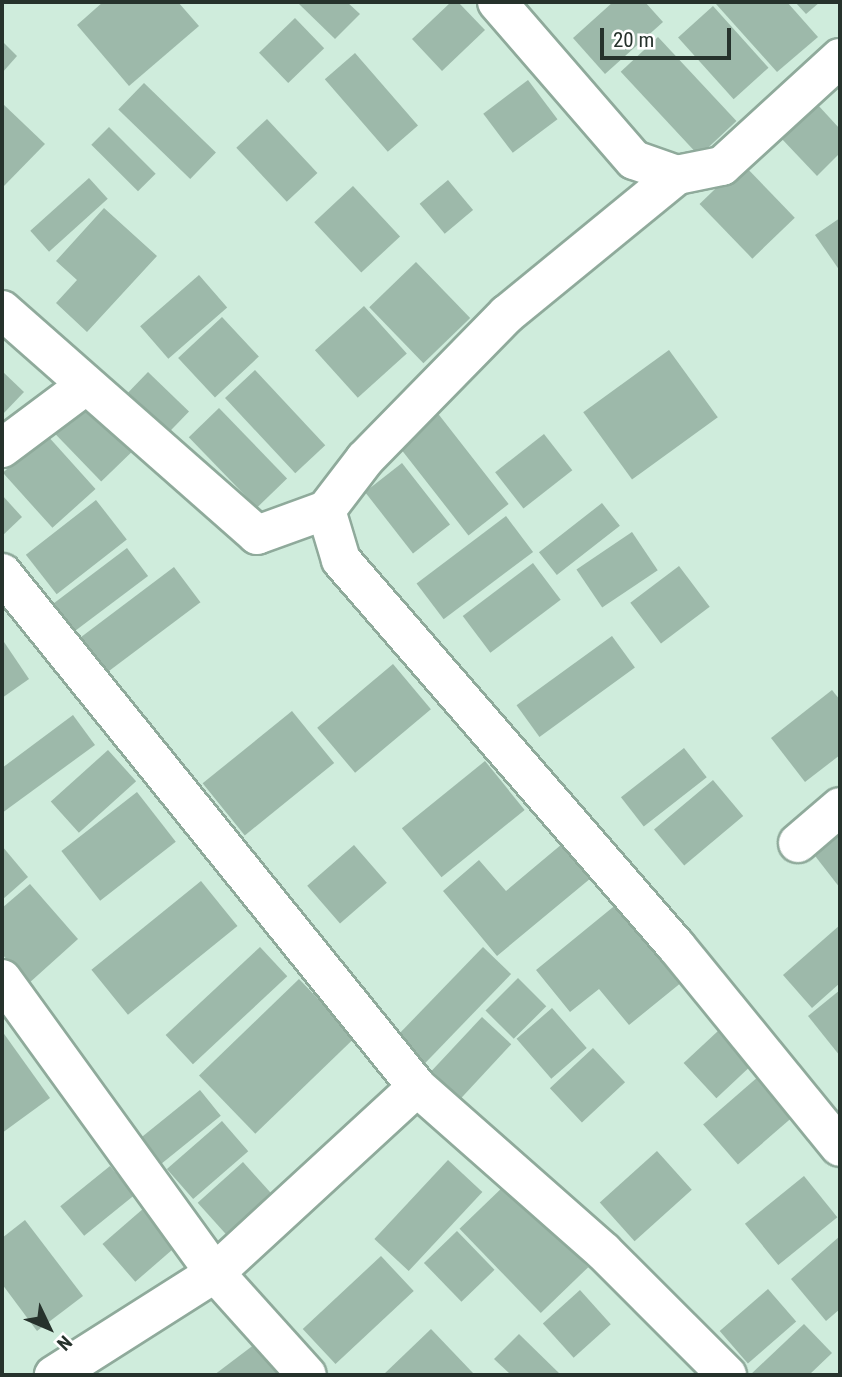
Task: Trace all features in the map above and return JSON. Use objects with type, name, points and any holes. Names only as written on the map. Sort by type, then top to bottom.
[{"type":"street","points":[[497,2],[634,160],[677,175]]},
{"type":"street","points":[[257,536],[326,510],[365,459],[507,314],[677,175],[722,166],[840,58]]},
{"type":"street","points":[[2,310],[257,536],[341,560]]},
{"type":"street","points":[[2,448],[85,386]]},
{"type":"street","points":[[326,510],[341,560],[667,935],[840,1147]]},
{"type":"street","points":[[2,573],[417,1087],[604,1252],[727,1375]]},
{"type":"street","points":[[798,843],[840,807]]},
{"type":"street","points":[[2,979],[215,1272],[307,1375]]},
{"type":"street","points":[[54,1375],[215,1272],[417,1087]]},
{"type":"building","points":[[103,2],[178,2],[199,26],[129,86],[77,25]]},
{"type":"building","points":[[347,2],[360,14],[335,39],[299,4]]},
{"type":"building","points":[[451,2],[458,2],[485,30],[442,71],[412,39]]},
{"type":"building","points":[[613,2],[645,2],[663,22],[605,74],[573,38]]},
{"type":"building","points":[[787,2],[818,37],[777,72],[716,4]]},
{"type":"building","points":[[795,2],[820,2],[806,14]]},
{"type":"building","points":[[713,6],[769,68],[734,99],[678,37]]},
{"type":"building","points":[[295,18],[324,48],[288,83],[259,53]]},
{"type":"building","points":[[658,37],[736,121],[699,156],[621,72]]},
{"type":"building","points":[[2,41],[17,56],[2,73]]},
{"type":"building","points":[[355,53],[418,125],[388,152],[325,79]]},
{"type":"building","points":[[528,80],[557,119],[513,153],[483,114]]},
{"type":"building","points":[[144,83],[216,152],[190,179],[118,110]]},
{"type":"building","points":[[2,103],[45,144],[2,188]]},
{"type":"building","points":[[817,104],[840,129],[840,153],[817,176],[781,138]]},
{"type":"building","points":[[267,119],[317,173],[287,202],[236,148]]},
{"type":"building","points":[[109,127],[156,174],[138,191],[91,145]]},
{"type":"building","points":[[742,163],[795,218],[752,259],[700,204]]},
{"type":"building","points":[[89,178],[108,199],[49,252],[30,231]]},
{"type":"building","points":[[448,180],[473,210],[445,234],[420,204]]},
{"type":"building","points":[[353,186],[400,236],[361,273],[314,222]]},
{"type":"building","points":[[104,208],[157,256],[87,332],[56,303],[77,280],[56,261]]},
{"type":"building","points":[[840,218],[840,271],[815,235]]},
{"type":"building","points":[[416,262],[470,318],[423,363],[369,307]]},
{"type":"building","points":[[199,275],[227,307],[168,359],[140,326]]},
{"type":"building","points":[[364,306],[407,354],[358,398],[315,350]]},
{"type":"building","points":[[222,317],[259,356],[215,397],[178,358]]},
{"type":"building","points":[[669,350],[718,417],[632,479],[583,412]]},
{"type":"building","points":[[255,370],[325,445],[295,473],[225,398]]},
{"type":"building","points":[[2,371],[24,392],[2,415]]},
{"type":"building","points":[[148,372],[189,412],[161,440],[120,401]]},
{"type":"building","points":[[80,399],[131,452],[101,481],[50,428]]},
{"type":"building","points":[[219,408],[287,478],[257,508],[189,437]]},
{"type":"building","points":[[436,411],[509,504],[468,535],[396,442]]},
{"type":"building","points":[[46,434],[96,489],[52,528],[3,473]]},
{"type":"building","points":[[544,434],[572,470],[523,508],[495,472]]},
{"type":"building","points":[[402,463],[450,524],[413,553],[365,492]]},
{"type":"building","points":[[2,495],[22,517],[2,536]]},
{"type":"building","points":[[96,500],[127,539],[57,594],[26,555]]},
{"type":"building","points":[[602,503],[620,526],[557,575],[539,552]]},
{"type":"building","points":[[506,516],[533,552],[444,619],[417,583]]},
{"type":"building","points":[[632,532],[658,570],[602,608],[576,569]]},
{"type":"building","points":[[127,548],[148,576],[71,634],[50,606]]},
{"type":"building","points":[[533,563],[561,600],[490,653],[463,616]]},
{"type":"building","points":[[679,566],[710,607],[661,643],[630,603]]},
{"type":"building","points":[[174,567],[200,602],[105,674],[78,639]]},
{"type":"building","points":[[612,636],[635,668],[539,737],[517,705]]},
{"type":"building","points":[[2,639],[29,679],[2,698]]},
{"type":"building","points":[[393,664],[431,709],[355,773],[317,728]]},
{"type":"building","points":[[832,690],[840,700],[840,755],[805,782],[771,738]]},
{"type":"building","points":[[292,711],[334,763],[245,835],[203,783]]},
{"type":"building","points":[[73,715],[95,745],[2,813],[2,768]]},
{"type":"building","points":[[684,748],[707,777],[644,826],[621,797]]},
{"type":"building","points":[[108,750],[136,781],[79,833],[51,802]]},
{"type":"building","points":[[485,761],[525,810],[441,877],[402,828]]},
{"type":"building","points":[[713,780],[743,816],[684,865],[654,829]]},
{"type":"building","points":[[137,792],[176,842],[100,901],[61,851]]},
{"type":"building","points":[[840,816],[840,888],[805,843]]},
{"type":"building","points":[[562,844],[591,878],[497,956],[443,891],[479,860],[506,891]]},
{"type":"building","points":[[354,845],[387,883],[340,923],[307,886]]},
{"type":"building","points":[[2,846],[28,877],[2,900]]},
{"type":"building","points":[[201,881],[238,926],[128,1015],[91,970]]},
{"type":"building","points":[[30,884],[78,939],[28,984],[2,954],[2,908]]},
{"type":"building","points":[[618,903],[682,982],[629,1025],[599,989],[570,1012],[536,970]]},
{"type":"building","points":[[840,925],[840,983],[812,1008],[783,975]]},
{"type":"building","points":[[260,947],[287,976],[193,1064],[166,1035]]},
{"type":"building","points":[[483,947],[511,974],[423,1065],[395,1038]]},
{"type":"building","points":[[518,978],[546,1006],[514,1039],[485,1011]]},
{"type":"building","points":[[299,979],[355,1037],[255,1134],[199,1076]]},
{"type":"building","points":[[840,990],[840,1056],[808,1016]]},
{"type":"building","points":[[552,1008],[587,1048],[551,1079],[517,1039]]},
{"type":"building","points":[[482,1017],[511,1044],[461,1098],[432,1071]]},
{"type":"building","points":[[2,1031],[50,1098],[2,1133]]},
{"type":"building","points":[[718,1031],[751,1066],[716,1098],[684,1063]]},
{"type":"building","points":[[593,1048],[625,1082],[582,1123],[550,1088]]},
{"type":"building","points":[[759,1076],[794,1116],[738,1165],[703,1125]]},
{"type":"building","points":[[200,1090],[221,1116],[157,1167],[136,1142]]},
{"type":"building","points":[[222,1121],[248,1151],[193,1199],[167,1169]]},
{"type":"building","points":[[657,1151],[692,1190],[635,1241],[600,1203]]},
{"type":"building","points":[[448,1160],[482,1192],[409,1271],[374,1239]]},
{"type":"building","points":[[243,1162],[271,1193],[226,1234],[198,1203]]},
{"type":"building","points":[[110,1166],[134,1196],[84,1236],[60,1206]]},
{"type":"building","points":[[804,1176],[837,1217],[778,1265],[745,1224]]},
{"type":"building","points":[[507,1183],[588,1267],[541,1313],[460,1229]]},
{"type":"building","points":[[144,1208],[177,1246],[135,1282],[102,1244]]},
{"type":"building","points":[[25,1220],[83,1296],[37,1331],[2,1284],[2,1238]]},
{"type":"building","points":[[457,1231],[495,1270],[461,1302],[424,1263]]},
{"type":"building","points":[[840,1236],[840,1309],[826,1321],[791,1279]]},
{"type":"building","points":[[381,1256],[414,1291],[335,1364],[303,1329]]},
{"type":"building","points":[[768,1289],[796,1321],[748,1363],[720,1331]]},
{"type":"building","points":[[580,1290],[611,1324],[574,1358],[543,1323]]},
{"type":"building","points":[[804,1324],[832,1353],[809,1375],[750,1375]]},
{"type":"building","points":[[431,1329],[473,1373],[383,1375]]},
{"type":"building","points":[[519,1334],[561,1375],[511,1375],[494,1359]]},
{"type":"building","points":[[259,1341],[286,1375],[214,1375]]}]
